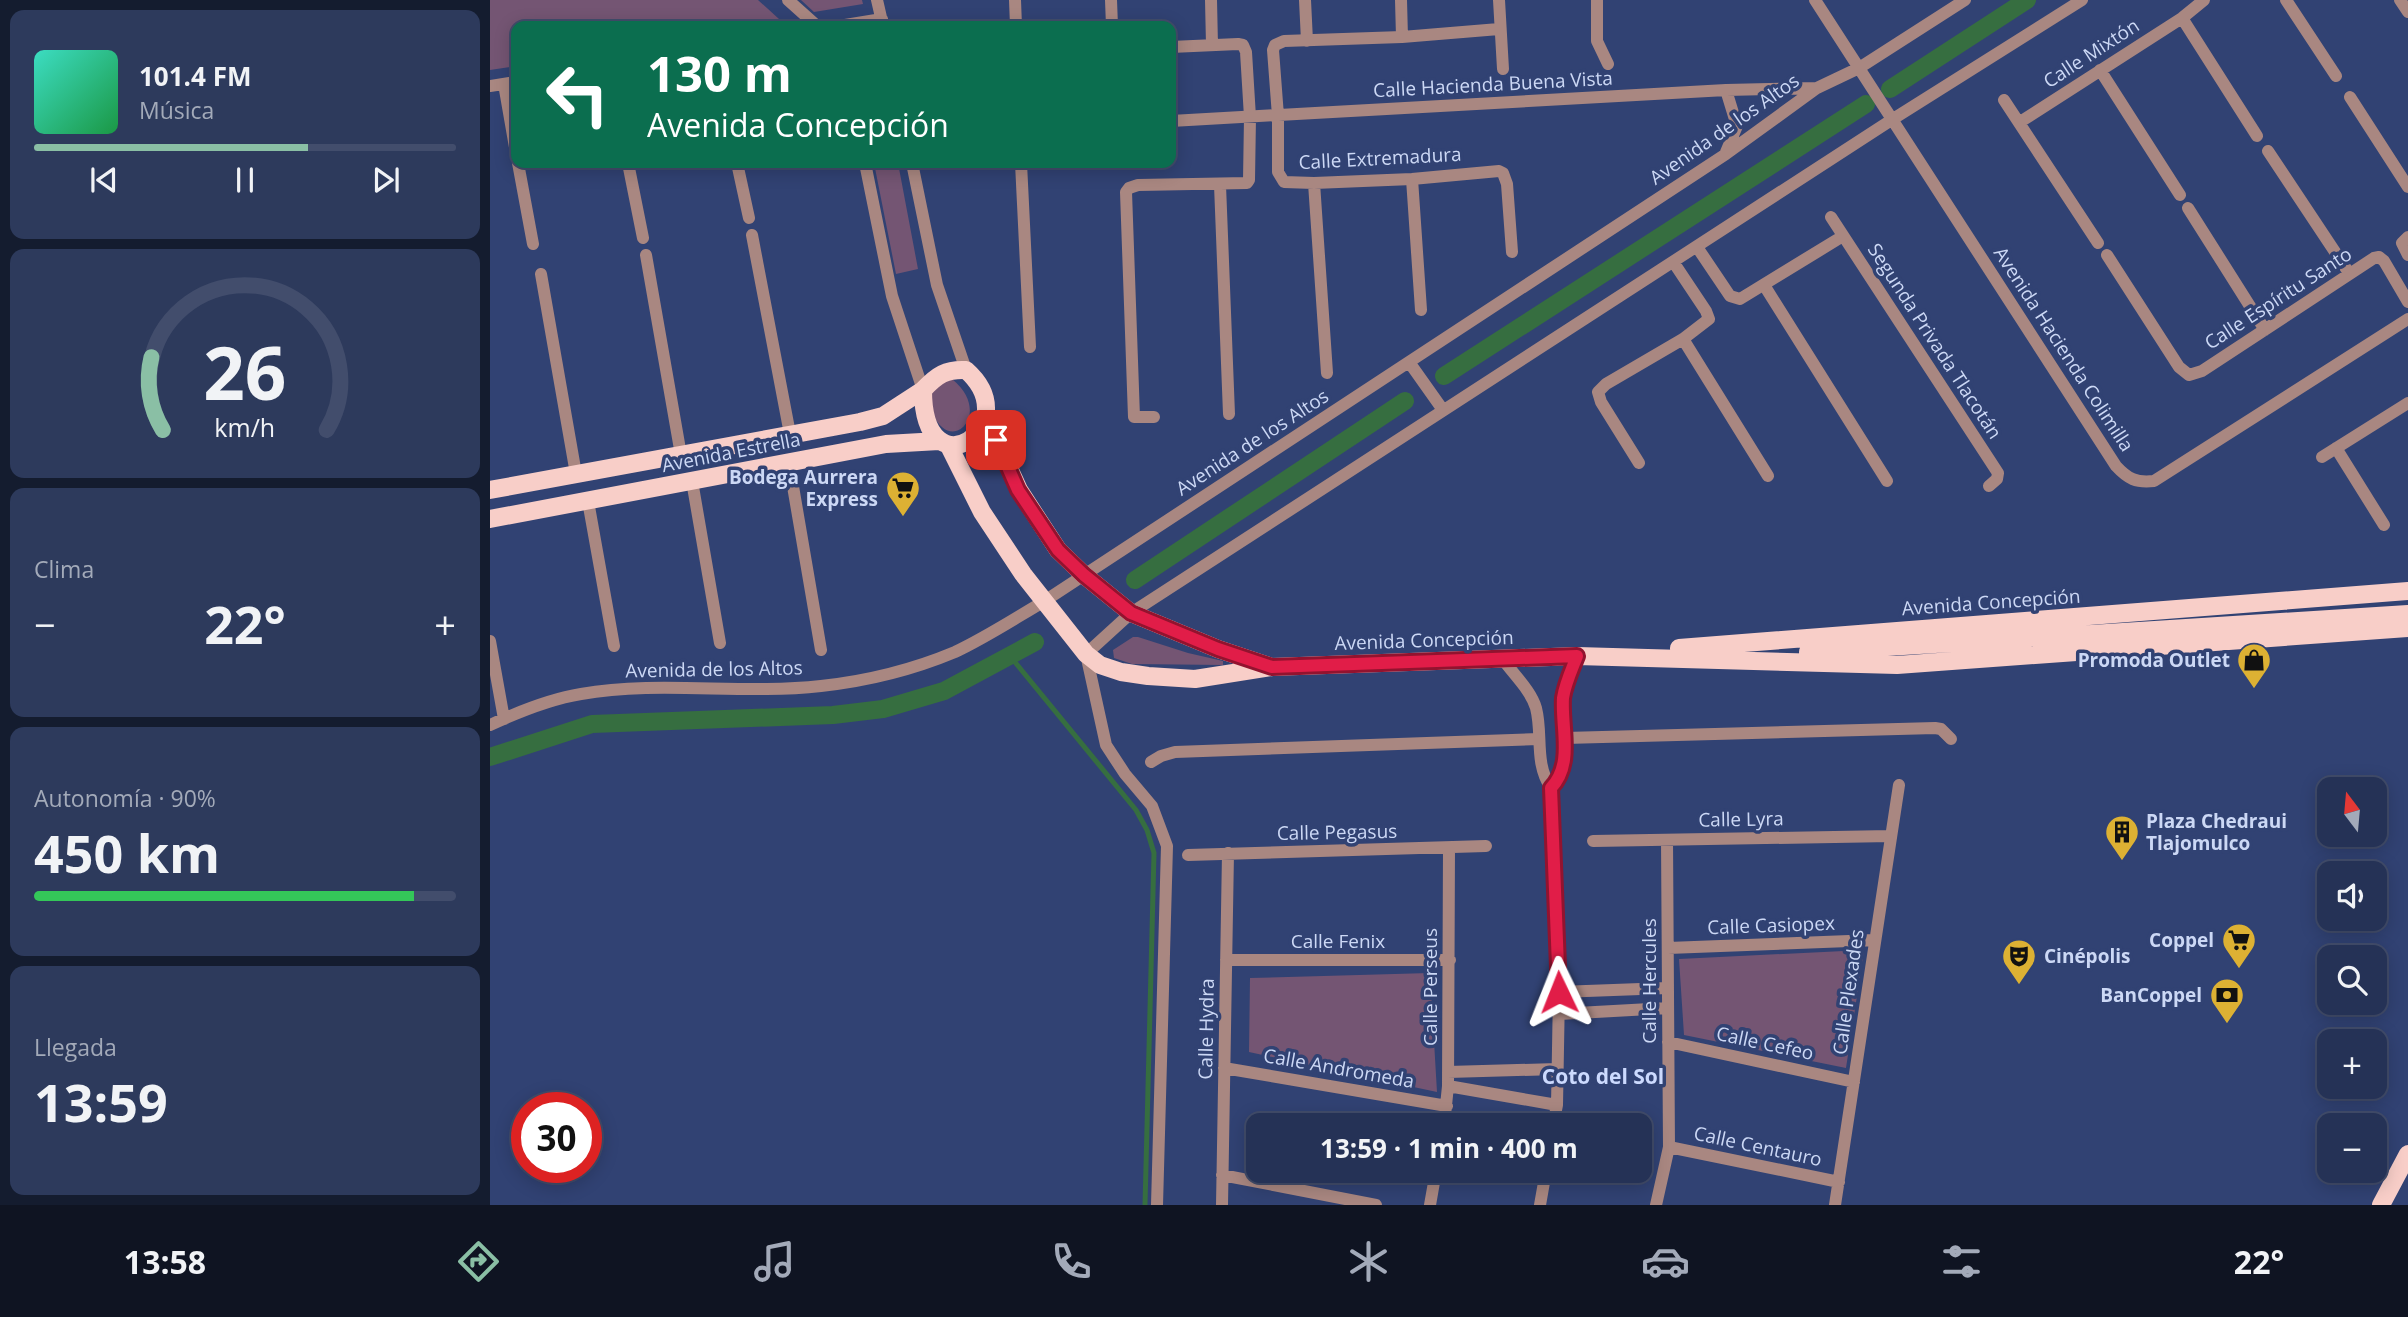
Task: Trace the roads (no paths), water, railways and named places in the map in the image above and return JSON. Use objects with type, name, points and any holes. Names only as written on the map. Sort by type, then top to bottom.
[{"type":"main road","points":[[944,443],[968,443],[984,424],[983,394],[967,370],[938,374],[923,390],[927,418],[982,512],[1043,603],[1086,654]]},
{"type":"main road","name":"Avenida Estrella","points":[[490,490],[883,416],[923,390]]},
{"type":"main road","name":"Avenida Concepción","points":[[985,415],[1018,490],[1058,550],[1084,575],[1131,613],[1218,649],[1272,667]]},
{"type":"main road","name":"Avenida Estrella","points":[[490,519],[886,444],[944,443]]},
{"type":"main road","name":"Avenida Concepción","points":[[1577,656],[2408,591]]},
{"type":"main road","name":"Avenida Concepción","points":[[1686,658],[1875,649],[2408,614]]},
{"type":"main road","name":"Avenida Concepción","points":[[1086,654],[1100,665],[1121,672],[1195,679],[1272,667],[1577,656],[1897,665],[2408,628]]},
{"type":"main road","points":[[2381,1205],[2408,1154]]},
{"type":"street","points":[[788,0],[811,21]]},
{"type":"street","points":[[877,0],[882,21]]},
{"type":"street","points":[[1015,0],[1016,21]]},
{"type":"street","points":[[1111,0],[1112,21]]},
{"type":"street","points":[[1211,0],[1212,45]]},
{"type":"street","points":[[1305,0],[1307,41],[1499,29]]},
{"type":"street","points":[[1401,0],[1402,37]]},
{"type":"street","points":[[1499,0],[1503,68]]},
{"type":"street","points":[[1597,0],[1597,41],[1608,64]]},
{"type":"street","name":"Avenida Hacienda Colimilla","points":[[1815,0],[2116,466],[2127,478],[2139,482],[2154,481],[2408,320]]},
{"type":"street","name":"Avenida de los Altos","points":[[490,725],[555,701],[605,690],[753,690],[821,686],[886,675],[955,652],[1043,603],[1726,154],[1817,88],[1859,68],[1965,0]]},
{"type":"street","points":[[1157,1205],[1167,846],[1152,806],[1125,774],[1106,744],[1086,654],[1131,613],[1893,119],[2082,0]]},
{"type":"street","name":"Calle Mixtón","points":[[2020,122],[2182,18],[2204,0]]},
{"type":"street","points":[[2286,0],[2336,76]]},
{"type":"street","points":[[2400,0],[2408,12]]},
{"type":"street","points":[[2182,18],[2257,136]]},
{"type":"street","name":"Calle Extremadura","points":[[1307,41],[1284,41],[1273,48],[1279,176],[1287,183],[1314,183],[1494,170],[1503,173],[1507,184],[1512,252]]},
{"type":"street","points":[[1154,417],[1134,416],[1125,196],[1129,188],[1138,185],[1220,185],[1249,181],[1250,117],[1246,52],[1243,45],[1176,47]]},
{"type":"street","points":[[2101,70],[2180,195]]},
{"type":"street","points":[[490,86],[510,83]]},
{"type":"street","name":"Calle Hacienda Buena Vista","points":[[1176,121],[1726,90],[1817,88]]},
{"type":"street","points":[[1726,90],[1737,126],[1726,154]]},
{"type":"street","points":[[2350,97],[2408,187]]},
{"type":"street","points":[[2004,100],[2098,243]]},
{"type":"street","points":[[2268,151],[2349,273]]},
{"type":"street","points":[[519,168],[533,244]]},
{"type":"street","points":[[629,168],[643,238]]},
{"type":"street","points":[[738,168],[749,218]]},
{"type":"street","points":[[867,168],[892,296],[923,390]]},
{"type":"street","points":[[913,168],[937,285],[967,370]]},
{"type":"street","points":[[1021,168],[1030,347]]},
{"type":"street","points":[[1412,178],[1421,310]]},
{"type":"street","points":[[1314,183],[1327,373]]},
{"type":"street","points":[[1220,185],[1229,414]]},
{"type":"street","points":[[2188,208],[2265,330]]},
{"type":"street","name":"Segunda Privada Tlacotán","points":[[1831,217],[1998,473],[1997,479],[1989,486]]},
{"type":"street","points":[[752,235],[790,434]]},
{"type":"street","points":[[1697,247],[1732,298],[1744,298],[1843,236]]},
{"type":"street","points":[[2408,237],[2402,243],[2408,255]]},
{"type":"street","points":[[646,255],[681,455]]},
{"type":"street","name":"Calle Espíritu Santo","points":[[2107,255],[2179,367],[2189,375],[2202,371],[2349,273],[2379,257],[2408,302]]},
{"type":"street","points":[[1639,463],[1598,393],[1606,384],[1683,339],[1709,319],[1674,262]]},
{"type":"street","points":[[541,274],[576,474]]},
{"type":"street","points":[[1764,285],[1887,481]]},
{"type":"street","points":[[1683,339],[1768,476]]},
{"type":"street","points":[[1409,362],[1443,410]]},
{"type":"street","points":[[2322,457],[2408,403]]},
{"type":"street","points":[[2336,448],[2384,525]]},
{"type":"street","points":[[789,463],[821,650]]},
{"type":"street","points":[[692,481],[720,643]]},
{"type":"street","points":[[588,501],[614,646]]},
{"type":"street","points":[[490,641],[504,719]]},
{"type":"street","points":[[1551,788],[1559,779],[1564,765],[1563,696],[1577,656]]},
{"type":"street","points":[[1502,658],[1534,701],[1541,766],[1551,788],[1559,992],[1555,1113]]},
{"type":"street","points":[[1565,738],[1936,728],[1941,729],[1951,739]]},
{"type":"street","points":[[1151,762],[1175,752],[1539,739]]},
{"type":"street","name":"Calle Plexades","points":[[1835,1205],[1899,785]]},
{"type":"street","name":"Calle Lyra","points":[[1593,841],[1891,836]]},
{"type":"street","name":"Calle Hercules","points":[[1656,1205],[1669,1147],[1667,840]]},
{"type":"street","name":"Calle Pegasus","points":[[1188,855],[1486,846]]},
{"type":"street","name":"Calle Perseus","points":[[1446,1113],[1450,960],[1449,848]]},
{"type":"street","name":"Calle Hydra","points":[[1222,1205],[1228,853]]},
{"type":"street","name":"Calle Casiopex","points":[[1668,948],[1875,940]]},
{"type":"street","name":"Calle Fenix","points":[[1226,960],[1450,960]]},
{"type":"street","points":[[1559,992],[1668,988]]},
{"type":"street","points":[[1559,1014],[1668,1008]]},
{"type":"street","name":"Calle Cefeo","points":[[1668,1042],[1854,1082]]},
{"type":"street","name":"Calle Andromeda","points":[[1224,1068],[1447,1106]]},
{"type":"street","points":[[1448,1079],[1557,1069]]},
{"type":"street","points":[[1448,1079],[1557,1105]]},
{"type":"street","name":"Calle Centauro","points":[[1669,1147],[1839,1182]]},
{"type":"street","points":[[1222,1175],[1376,1205]]},
{"type":"street","points":[[1430,1205],[1434,1183]]},
{"type":"street","points":[[1540,1205],[1544,1183]]},
{"type":"waterway","points":[[1890,89],[2027,0]]},
{"type":"waterway","points":[[1444,376],[1866,104]]},
{"type":"waterway","points":[[1135,580],[1405,401]]},
{"type":"waterway","points":[[490,757],[592,724],[833,715],[883,709],[944,691],[1035,642]]},
{"type":"waterway","points":[[1010,656],[1136,810],[1147,830],[1154,853],[1145,1205]]},
{"type":"place","name":"Bodega Aurrera Express","points":[[903,518]]},
{"type":"place","name":"Promoda Outlet","points":[[2254,690]]},
{"type":"place","name":"Plaza Chedraui Tlajomulco","points":[[2122,862]]},
{"type":"place","name":"Coppel","points":[[2239,970]]},
{"type":"place","name":"Cinépolis","points":[[2019,986]]},
{"type":"place","name":"BanCoppel","points":[[2227,1025]]},
{"type":"district","name":"Coto del Sol","points":[[1603,1076]]}]
